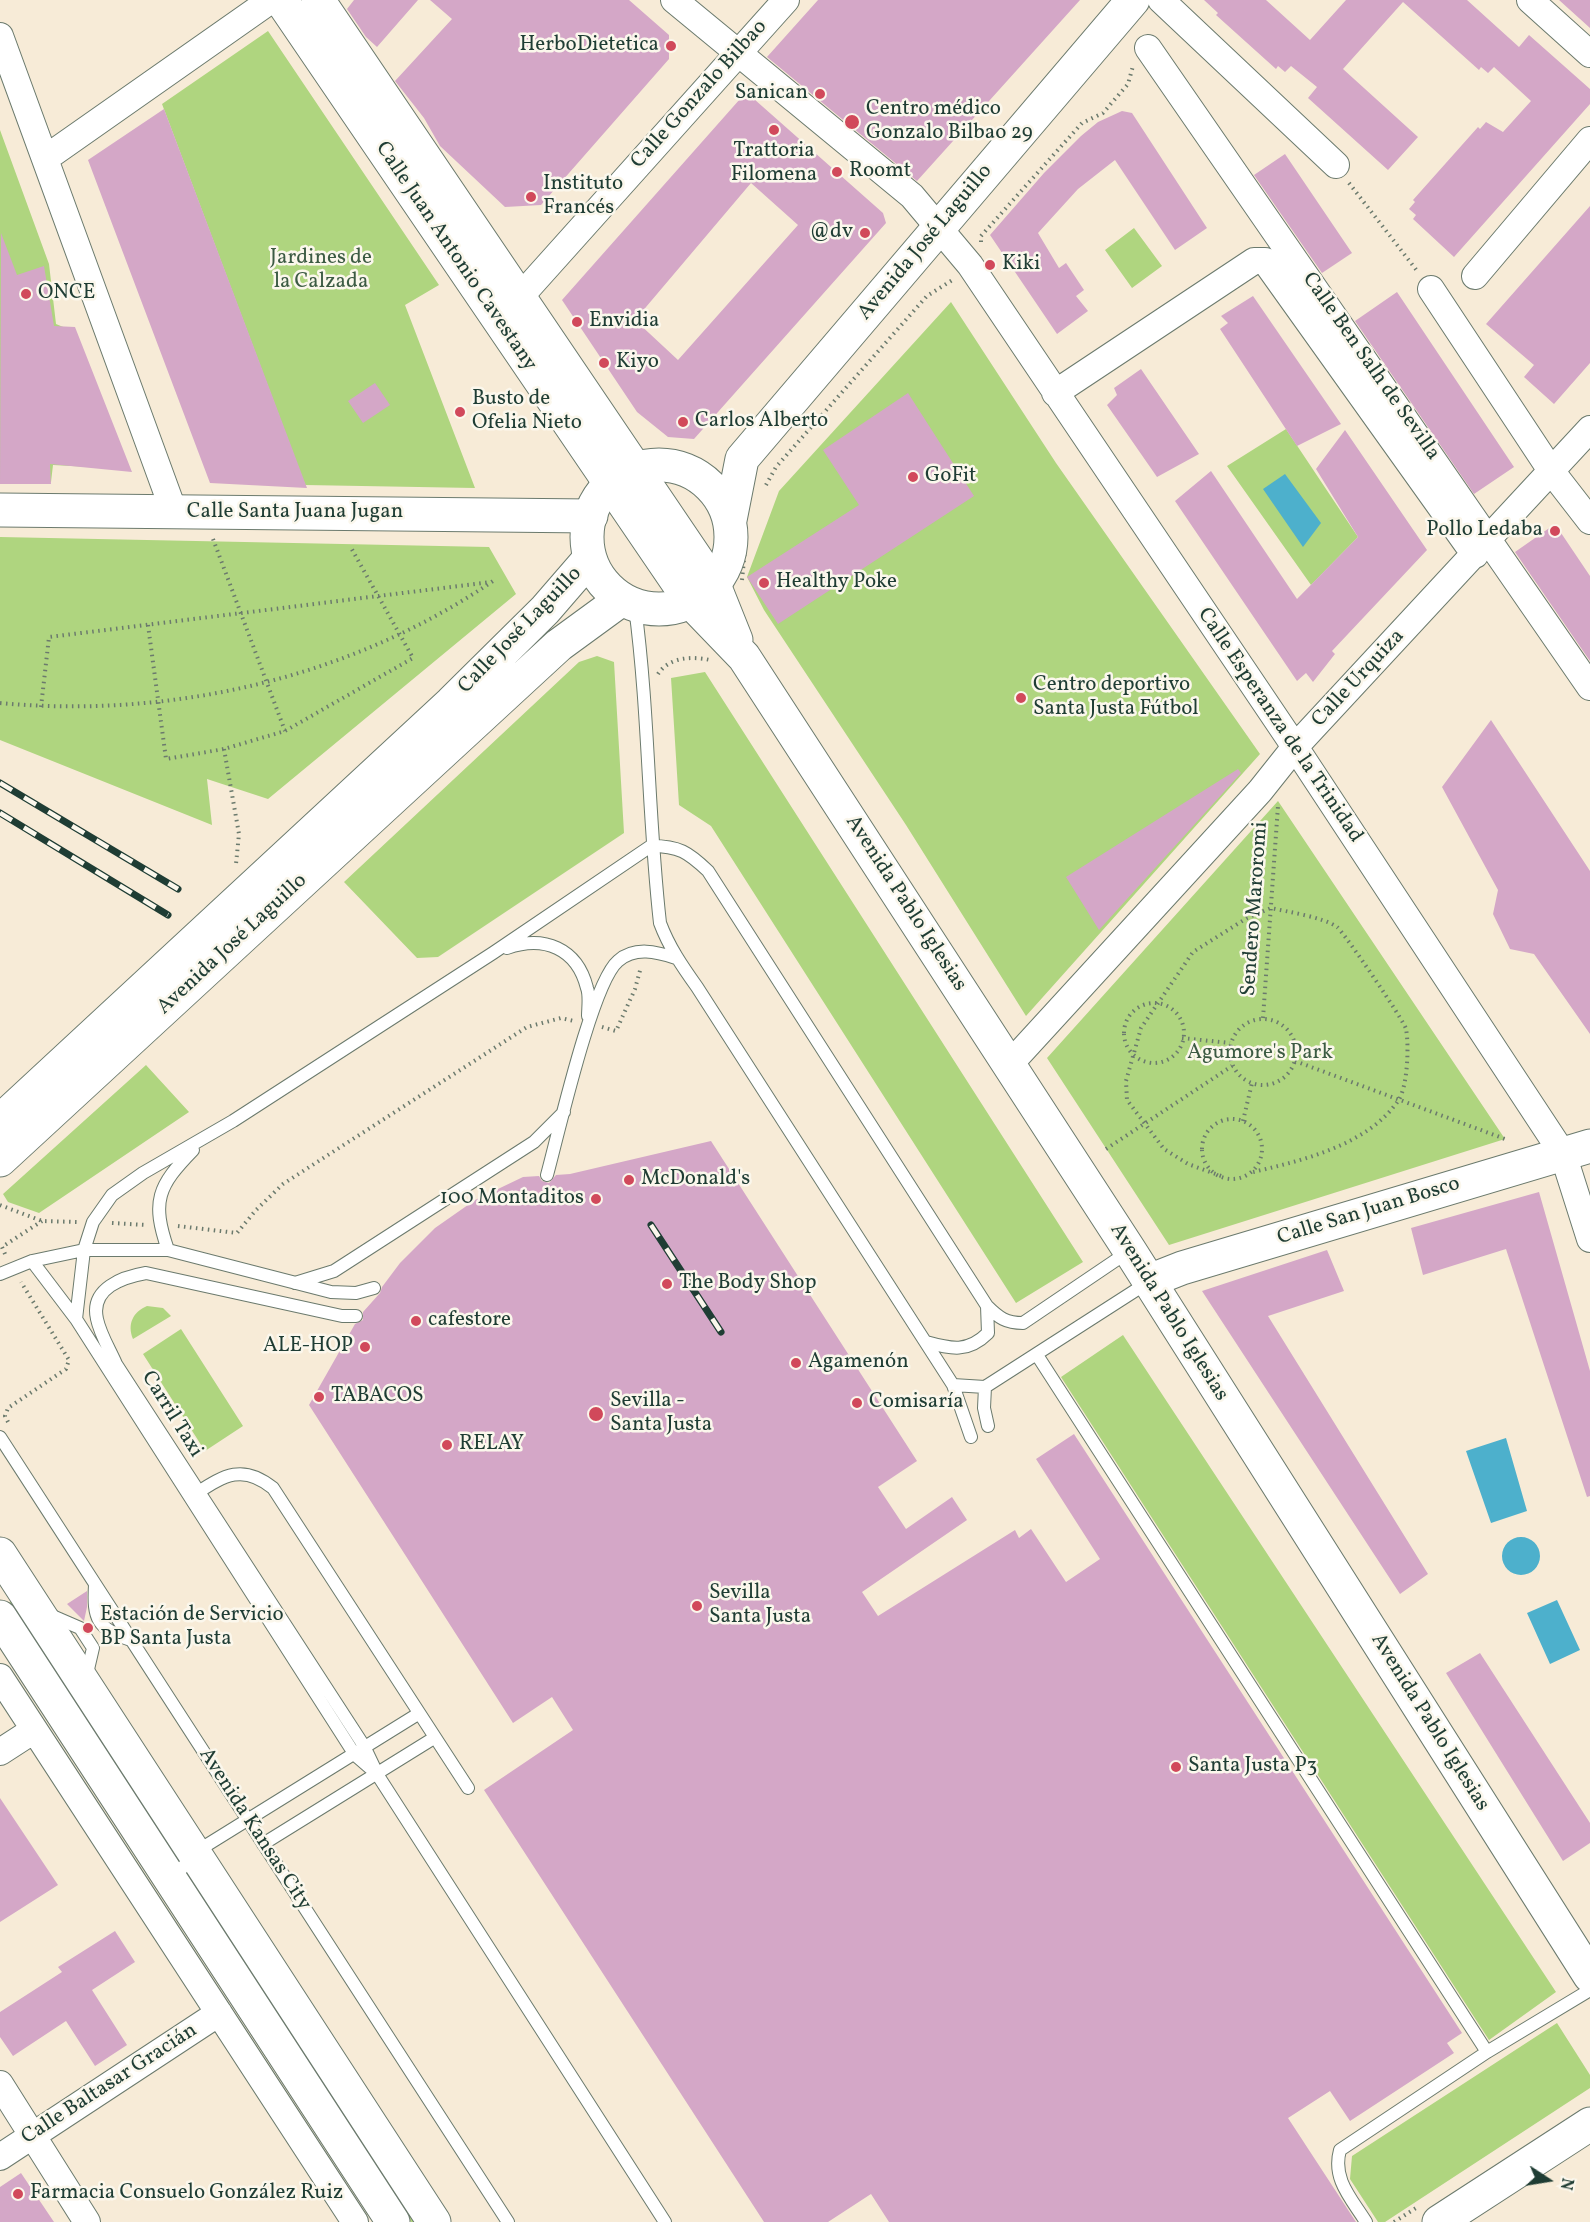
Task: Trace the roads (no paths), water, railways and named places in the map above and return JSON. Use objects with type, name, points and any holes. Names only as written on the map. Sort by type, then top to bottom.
[{"type":"main road","name":"Calle Juan Antonio Cavestany","points":[[281,0],[623,477],[703,593]]},
{"type":"main road","name":"Calle Juan Antonio Cavestany","points":[[318,0],[519,298],[623,477]]},
{"type":"main road","name":"Avenida José Laguillo","points":[[742,459],[1133,0]]},
{"type":"main road","points":[[689,471],[742,459],[730,520],[732,543],[726,565],[703,593],[673,608],[629,603],[602,582],[590,558],[587,537],[591,516],[598,499],[623,477],[662,465],[689,471],[715,491],[730,520]]},
{"type":"main road","name":"Calle Santa Juana Jugan","points":[[0,510],[591,516]]},
{"type":"main road","name":"Calle José Laguillo","points":[[459,716],[590,558]]},
{"type":"main road","name":"Avenida Pablo Iglesias","points":[[703,593],[1130,1251],[1590,1976]]},
{"type":"main road","name":"Calle José Laguillo","points":[[459,716],[559,645],[629,603]]},
{"type":"main road","name":"Avenida José Laguillo","points":[[0,1120],[459,716]]},
{"type":"main road","name":"Avenida José Laguillo","points":[[0,1160],[459,716]]},
{"type":"main road","name":"Calle San Juan Bosco","points":[[1149,1281],[1182,1268],[1576,1150]]},
{"type":"main road","points":[[0,1554],[434,2222]]},
{"type":"main road","points":[[0,1617],[393,2222]]},
{"type":"main road","points":[[1439,2222],[1590,2124]]},
{"type":"street","points":[[46,158],[271,0]]},
{"type":"street","name":"Calle Esperanza de la Trinidad","points":[[674,0],[912,196],[970,265],[1295,747],[1576,1150],[1590,1239]]},
{"type":"street","name":"Calle Gonzalo Bilbao","points":[[519,298],[786,0]]},
{"type":"street","points":[[1161,0],[1336,165]]},
{"type":"street","points":[[1530,0],[1590,54]]},
{"type":"street","points":[[0,36],[174,512]]},
{"type":"street","name":"Calle Ben Salh de Sevilla","points":[[1148,48],[1482,547],[1590,687]]},
{"type":"street","points":[[1475,276],[1590,140]]},
{"type":"street","points":[[1055,393],[1254,261],[1265,261],[1482,547]]},
{"type":"street","points":[[1431,289],[1552,472],[1590,521]]},
{"type":"street","name":"Calle Urquiza","points":[[1010,1065],[1260,791],[1295,747],[1590,429]]},
{"type":"street","points":[[0,1677],[355,2222]]},
{"type":"street","points":[[0,1752],[34,1730]]},
{"type":"street","name":"Calle Baltasar Gracián","points":[[0,2157],[33,2138],[219,2013]]},
{"type":"street","points":[[0,2084],[87,2222]]},
{"type":"lane","points":[[629,603],[642,659],[651,846],[660,923],[676,958],[953,1385],[971,1437]]},
{"type":"lane","points":[[76,1319],[84,1250],[93,1222],[112,1195],[142,1173],[202,1140],[493,953],[651,846],[666,846],[688,852],[708,871],[987,1306],[1007,1323],[1023,1323],[1130,1251]]},
{"type":"lane","points":[[493,953],[522,943],[549,943],[574,959],[588,989],[588,1024]]},
{"type":"lane","points":[[547,1175],[588,1024],[610,972],[618,961],[633,953],[656,951],[676,958]]},
{"type":"lane","points":[[294,1284],[334,1271],[534,1142],[564,1112]]},
{"type":"lane","points":[[168,1250],[159,1225],[160,1198],[168,1176],[202,1140]]},
{"type":"lane","points":[[0,1274],[32,1261],[84,1250],[168,1250],[331,1292],[356,1293],[374,1288]]},
{"type":"lane","points":[[32,1261],[76,1319],[194,1495],[377,1774],[665,2222]]},
{"type":"lane","name":"Carril Taxi","points":[[194,1495],[116,1364],[96,1318],[99,1302],[108,1286],[124,1276],[146,1273],[342,1316],[356,1316]]},
{"type":"lane","points":[[953,1385],[985,1387],[1149,1281]]},
{"type":"lane","points":[[926,1342],[957,1350],[975,1345],[988,1333],[987,1306]]},
{"type":"lane","points":[[1037,1355],[1487,2052]]},
{"type":"lane","points":[[985,1387],[984,1408],[988,1426]]},
{"type":"lane","name":"Avenida Kansas City","points":[[0,1437],[508,2222]]},
{"type":"lane","points":[[194,1495],[221,1478],[240,1473],[260,1477],[273,1488],[468,1788]]},
{"type":"lane","points":[[171,1881],[194,1853],[418,1714]]},
{"type":"lane","points":[[263,1844],[434,1738]]},
{"type":"lane","points":[[1366,2222],[1339,2180],[1336,2163],[1340,2150],[1487,2052],[1590,1990]]},
{"type":"water","points":[[1285,474],[1321,523],[1303,547],[1263,489]]},
{"type":"water","points":[[1506,1438],[1527,1511],[1491,1523],[1466,1451]]},
{"type":"water","points":[[1521,1537],[1528,1538],[1534,1543],[1539,1549],[1539,1563],[1534,1569],[1528,1574],[1521,1575],[1514,1574],[1508,1569],[1503,1563],[1502,1556],[1503,1549],[1508,1543],[1514,1538]]},
{"type":"water","points":[[1557,1600],[1580,1650],[1550,1664],[1527,1613]]},
{"type":"railway","points":[[0,783],[178,889]]},
{"type":"railway","points":[[0,813],[168,915]]},
{"type":"railway","points":[[651,1225],[721,1332]]},
{"type":"place","name":"HerboDietetica","points":[[671,46]]},
{"type":"place","name":"Sanican","points":[[820,94]]},
{"type":"place","name":"Centro médico Gonzalo Bilbao 29","points":[[852,122]]},
{"type":"place","name":"Trattoria Filomena","points":[[774,130]]},
{"type":"place","name":"Roomt","points":[[837,172]]},
{"type":"place","name":"Instituto Francés","points":[[531,197]]},
{"type":"place","name":"@dv","points":[[865,233]]},
{"type":"place","name":"Kiki","points":[[990,265]]},
{"type":"place","name":"ONCE","points":[[26,294]]},
{"type":"place","name":"Envidia","points":[[577,322]]},
{"type":"place","name":"Kiyo","points":[[604,363]]},
{"type":"place","name":"Busto de Ofelia Nieto","points":[[460,412]]},
{"type":"place","name":"Carlos Alberto","points":[[683,422]]},
{"type":"place","name":"GoFit","points":[[913,477]]},
{"type":"place","name":"Pollo Ledaba","points":[[1555,531]]},
{"type":"place","name":"Healthy Poke","points":[[764,583]]},
{"type":"place","name":"Centro deportivo Santa Justa Fútbol","points":[[1021,698]]},
{"type":"place","name":"McDonald's","points":[[629,1180]]},
{"type":"place","name":"100 Montaditos","points":[[596,1199]]},
{"type":"place","name":"The Body Shop","points":[[667,1284]]},
{"type":"place","name":"cafestore","points":[[416,1321]]},
{"type":"place","name":"ALE-HOP","points":[[365,1347]]},
{"type":"place","name":"Agamenón","points":[[796,1363]]},
{"type":"place","name":"TABACOS","points":[[319,1397]]},
{"type":"place","name":"Comisaría","points":[[857,1403]]},
{"type":"place","name":"Sevilla - Santa Justa","points":[[596,1414]]},
{"type":"place","name":"RELAY","points":[[447,1445]]},
{"type":"place","name":"Sevilla Santa Justa","points":[[697,1606]]},
{"type":"place","name":"Estación de Servicio BP Santa Justa","points":[[88,1628]]},
{"type":"place","name":"Santa Justa P3","points":[[1176,1767]]},
{"type":"place","name":"Farmacia Consuelo González Ruiz","points":[[18,2194]]},
{"type":"park label","name":"Jardines de la Calzada","points":[[321,271]]},
{"type":"park label","name":"Agumore's Park","points":[[1260,1054]]}]
